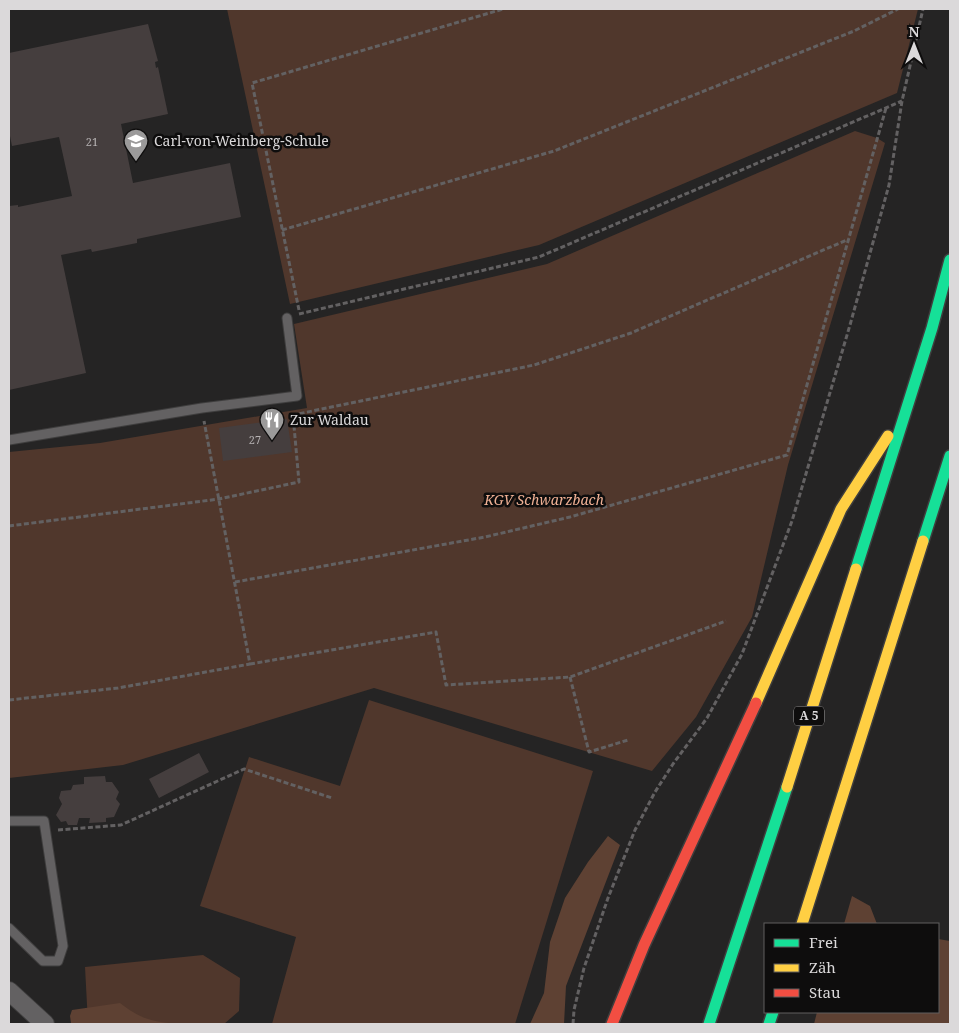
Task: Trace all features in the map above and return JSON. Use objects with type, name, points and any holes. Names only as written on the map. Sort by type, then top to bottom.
[{"type":"highway","name":"A 5","points":[[709,1024],[781,805],[932,328],[950,260]]},
{"type":"highway","points":[[612,1024],[644,945],[786,637],[841,509],[907,407]]},
{"type":"highway","points":[[802,923],[950,456]]},
{"type":"street","points":[[9,991],[45,1024]]},
{"type":"lane","points":[[9,440],[202,408],[297,396],[287,318]]},
{"type":"lane","points":[[9,822],[44,820],[63,946],[58,961],[43,961],[9,928]]},
{"type":"path","points":[[300,313],[252,83],[503,9]]},
{"type":"path","points":[[282,230],[554,151],[844,35],[898,9]]},
{"type":"path","points":[[573,1024],[574,1010],[584,968],[608,898],[635,830],[672,764],[707,718],[742,654],[792,521],[889,185],[902,101],[923,9]]},
{"type":"path","points":[[287,318],[300,313],[539,257],[902,101]]},
{"type":"path","points":[[235,582],[485,537],[570,517],[787,455],[886,108]]},
{"type":"path","points":[[9,526],[219,499],[299,482],[294,414],[534,365],[631,333],[849,239]]},
{"type":"path","points":[[202,408],[250,664]]},
{"type":"path","points":[[9,700],[118,688],[436,632],[446,685],[570,677],[726,621]]},
{"type":"path","points":[[570,677],[589,752],[628,740]]},
{"type":"path","points":[[45,830],[121,825],[244,769],[332,798]]},
{"type":"green space","points":[[227,9],[918,9],[897,93],[539,245],[290,304]]},
{"type":"green space","name":"KGV Schwarzbach","points":[[855,131],[877,138],[885,143],[788,465],[752,617],[696,717],[652,771],[374,688],[123,765],[9,778],[9,452],[100,443],[307,408],[294,324],[547,264]]},
{"type":"green space","points":[[369,700],[593,771],[515,1024],[272,1024],[296,937],[200,906],[249,757],[340,786]]},
{"type":"green space","points":[[203,955],[240,978],[239,1011],[224,1024],[88,1023],[85,967]]},
{"type":"shaded area","points":[[608,836],[620,845],[566,986],[564,1024],[530,1024],[544,993],[550,942],[565,898],[588,862]]},
{"type":"shaded area","points":[[852,896],[870,906],[877,923],[844,923]]},
{"type":"shaded area","points":[[939,939],[950,941],[950,1024],[814,1024],[817,1013],[939,1013]]},
{"type":"shaded area","points":[[120,1003],[147,1019],[178,1024],[71,1023],[70,1016],[72,1010]]},
{"type":"building","points":[[148,24],[158,61],[155,62],[156,68],[158,67],[168,114],[121,124],[133,183],[230,163],[241,217],[137,239],[137,243],[92,252],[91,249],[61,255],[86,373],[9,390],[9,206],[18,205],[18,207],[72,196],[59,137],[12,146],[9,131],[9,53]]},
{"type":"building","points":[[287,419],[292,452],[223,461],[219,428]]},
{"type":"building","points":[[199,753],[209,772],[159,798],[149,779]]},
{"type":"building","points":[[105,776],[106,782],[112,782],[119,792],[116,799],[120,804],[114,817],[106,818],[106,822],[89,823],[90,818],[79,818],[77,825],[68,825],[66,821],[61,822],[56,815],[62,804],[59,798],[61,791],[71,790],[73,785],[84,784],[84,777]]},
{"type":"traffic: fast","points":[[856,569],[932,328],[950,260]]},
{"type":"traffic: fast","points":[[923,541],[950,456]]},
{"type":"traffic: fast","points":[[709,1024],[787,787]]},
{"type":"traffic: fast","points":[[769,1024],[773,1013]]},
{"type":"traffic: slow","points":[[756,703],[841,509],[888,436]]},
{"type":"traffic: slow","points":[[802,923],[923,541]]},
{"type":"traffic: slow","points":[[787,787],[856,569]]},
{"type":"traffic: jam","points":[[612,1024],[644,945],[756,703]]},
{"type":"place","name":"Carl-von-Weinberg-Schule","points":[[136,162]]},
{"type":"place","name":"Zur Waldau","points":[[272,441]]}]
